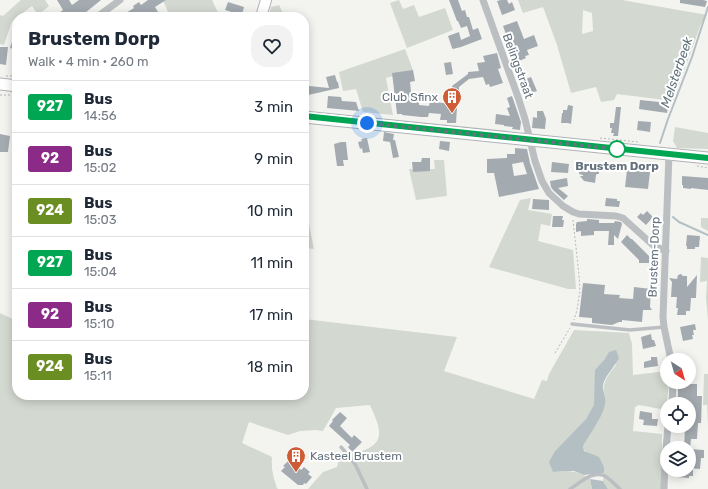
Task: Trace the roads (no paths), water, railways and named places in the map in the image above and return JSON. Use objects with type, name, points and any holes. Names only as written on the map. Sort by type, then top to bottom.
[{"type":"main road","points":[[262,12],[266,0]]},
{"type":"main road","points":[[1,80],[12,87]]},
{"type":"main road","points":[[309,117],[708,158]]},
{"type":"street","points":[[104,12],[120,0]]},
{"type":"street","name":"Belingstraat","points":[[483,0],[518,97],[531,140],[535,161],[545,188],[563,206],[573,212],[579,214],[616,216],[623,218],[654,246],[666,251]]},
{"type":"street","name":"Brustem-Dorp","points":[[669,154],[663,317],[670,353]]},
{"type":"street","points":[[664,489],[667,433]]},
{"type":"lane","points":[[572,324],[621,330],[664,327]]},
{"type":"lane","points":[[342,447],[356,466],[367,489]]},
{"type":"lane","points":[[570,489],[588,477],[594,475],[604,476],[620,489]]},
{"type":"waterway","name":"Melsterbeek","points":[[660,143],[692,57],[708,7]]},
{"type":"waterway","name":"Melsterbeek","points":[[673,217],[679,222],[708,235]]},
{"type":"place","name":"Club Sfinx","points":[[452,114]]},
{"type":"place","name":"Brustem Dorp","points":[[617,149]]},
{"type":"place","name":"Kasteel Brustem","points":[[296,473]]}]
